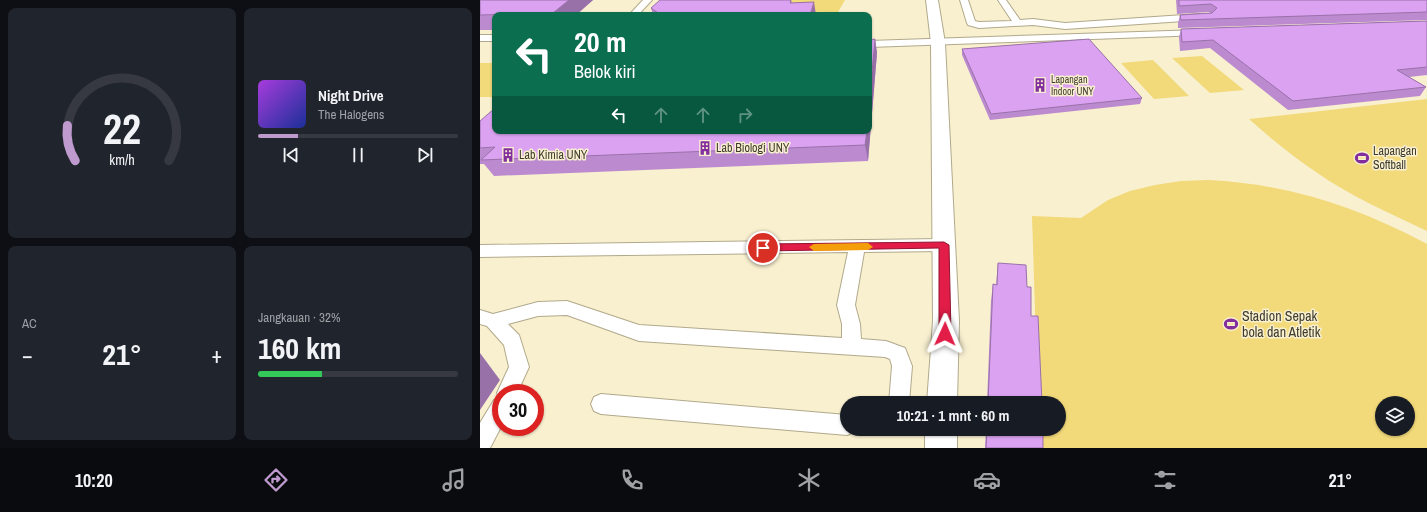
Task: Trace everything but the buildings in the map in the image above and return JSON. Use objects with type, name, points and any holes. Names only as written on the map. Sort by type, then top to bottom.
[{"type":"street","points":[[932,0],[938,43],[946,321],[942,396]]},
{"type":"street","points":[[941,436],[941,448]]},
{"type":"lane","points":[[636,12],[648,0]]},
{"type":"lane","points":[[964,0],[971,23],[974,25],[1033,22],[1065,26],[1209,16]]},
{"type":"lane","points":[[1002,0],[1018,22]]},
{"type":"lane","points":[[1135,21],[1148,35]]},
{"type":"lane","points":[[872,44],[938,43],[1211,32]]},
{"type":"lane","points":[[480,38],[492,38]]},
{"type":"lane","points":[[480,251],[944,245]]},
{"type":"lane","points":[[852,347],[851,324],[846,305],[857,247]]},
{"type":"lane","points":[[487,319],[538,309],[567,308],[639,333],[886,349],[898,354],[902,366],[900,396]]},
{"type":"lane","points":[[487,319],[512,341],[519,367],[511,384]]},
{"type":"lane","points":[[601,404],[840,424]]},
{"type":"lane","points":[[480,444],[492,423]]},
{"type":"shaded area","points":[[742,0],[845,0],[838,12],[727,11]]},
{"type":"shaded area","points":[[1202,56],[1244,90],[1210,93],[1172,58]]},
{"type":"shaded area","points":[[1153,60],[1189,96],[1154,99],[1121,63]]},
{"type":"shaded area","points":[[480,63],[492,63],[492,97],[480,97]]},
{"type":"shaded area","name":"Lapangan Softball","points":[[1427,99],[1427,231],[1370,204],[1329,181],[1273,140],[1249,119]]},
{"type":"shaded area","name":"Stadion Sepak bola dan Atletik","points":[[1208,180],[1267,186],[1294,192],[1348,209],[1375,219],[1427,244],[1427,448],[1040,448],[1039,436],[1066,436],[1066,396],[1038,396],[1032,216],[1081,218],[1108,200],[1130,191],[1181,181]]},
{"type":"slow traffic","points":[[814,247],[868,247]]},
{"type":"place","name":"Lapangan Indoor UNY","points":[[1040,85]]},
{"type":"place","name":"Lab Biologi UNY","points":[[705,148]]},
{"type":"place","name":"Lab Kimia UNY","points":[[508,155]]},
{"type":"place","name":"Lapangan Softball","points":[[1362,158]]},
{"type":"place","name":"Stadion Sepak bola dan Atletik","points":[[1231,324]]},
{"type":"route","points":[[763,248],[944,245],[945,334]]}]
